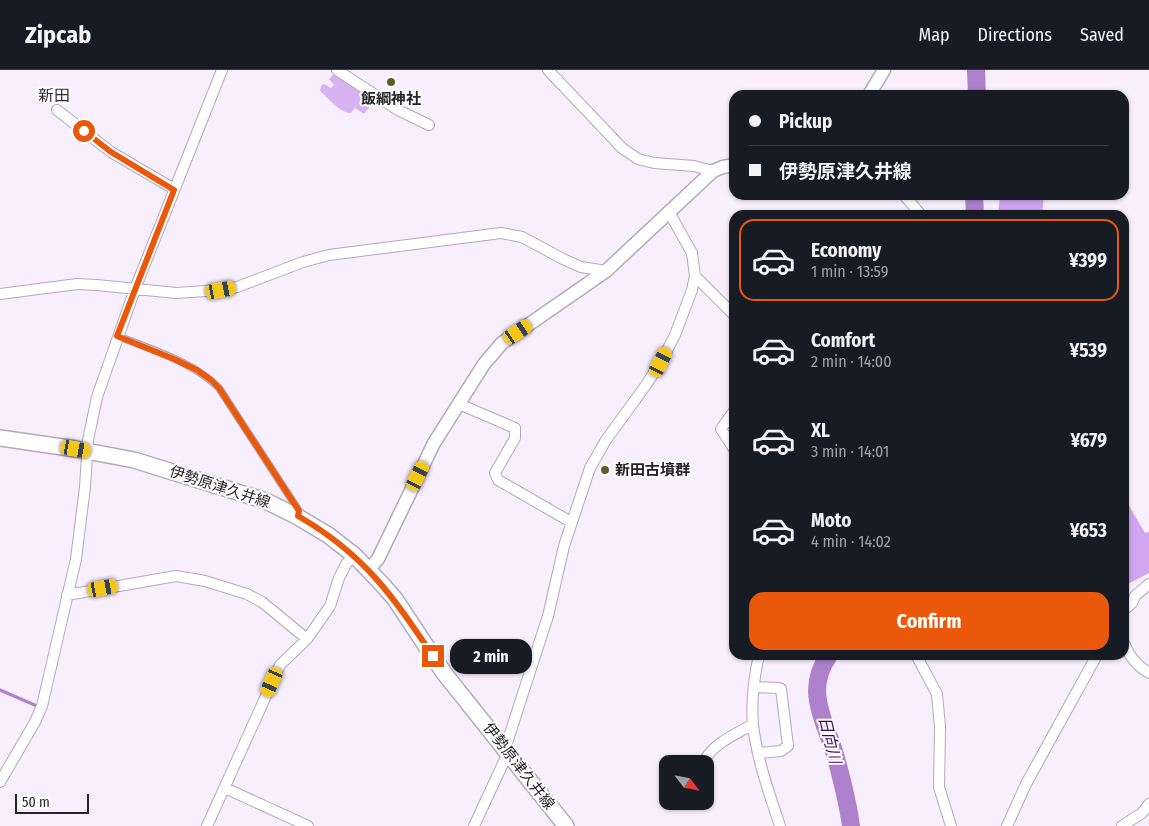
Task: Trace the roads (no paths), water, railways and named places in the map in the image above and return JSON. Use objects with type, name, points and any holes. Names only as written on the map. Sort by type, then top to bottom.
[{"type":"main road","name":"伊勢原津久井線","points":[[0,438],[134,460],[248,494],[298,516],[328,535],[354,555],[394,599],[444,673],[566,826]]},
{"type":"street","points":[[0,782],[35,722],[42,706],[76,559],[86,487],[88,440],[96,397],[134,289],[222,70]]},
{"type":"street","points":[[337,70],[398,110],[429,125]]},
{"type":"street","points":[[548,70],[622,148],[638,159],[654,163],[694,166],[713,171]]},
{"type":"street","points":[[872,90],[884,70]]},
{"type":"street","points":[[57,110],[111,152],[174,190]]},
{"type":"street","points":[[369,570],[378,559],[434,443],[484,364],[502,343],[606,271],[713,171],[729,166]]},
{"type":"street","points":[[908,200],[917,210]]},
{"type":"street","points":[[474,826],[506,757],[505,749],[548,616],[571,522],[597,454],[646,386],[675,335],[692,290],[695,276],[692,253],[669,212]]},
{"type":"street","points":[[0,294],[77,284],[176,293],[221,290],[237,287],[303,262],[329,255],[501,233],[522,237],[563,259],[581,266],[606,271]]},
{"type":"street","points":[[695,276],[729,310]]},
{"type":"street","points":[[459,404],[516,428],[515,438],[495,473],[498,480],[571,522]]},
{"type":"street","points":[[729,418],[721,428],[729,441]]},
{"type":"street","points":[[207,826],[280,664],[307,639],[330,606],[339,578],[346,564],[354,555]]},
{"type":"street","points":[[67,594],[176,576],[247,594],[262,602],[307,639]]},
{"type":"street","points":[[1129,606],[1135,596],[1149,584]]},
{"type":"street","points":[[1129,653],[1139,667],[1149,673]]},
{"type":"street","points":[[758,660],[754,687],[753,724],[766,784],[780,826]]},
{"type":"street","points":[[919,660],[937,694],[940,727],[939,787],[951,826]]},
{"type":"street","points":[[1007,826],[1026,784],[1094,660]]},
{"type":"street","points":[[754,687],[781,689],[788,746],[781,751],[759,753]]},
{"type":"street","points":[[708,755],[715,747],[753,724]]},
{"type":"street","points":[[225,788],[308,826]]},
{"type":"street","points":[[1122,826],[1142,813],[1149,804]]},
{"type":"lane","points":[[117,336],[197,370],[219,388],[299,511],[298,516]]},
{"type":"waterway","name":"日向川","points":[[976,70],[977,90]]},
{"type":"waterway","name":"日向川","points":[[974,200],[975,210]]},
{"type":"waterway","name":"日向川","points":[[826,660],[822,667],[817,686],[818,700],[834,750],[847,800],[851,826]]},
{"type":"waterway","points":[[0,690],[37,706]]},
{"type":"place","name":"飯綱神社","points":[[391,82]]},
{"type":"place","name":"新田古墳群","points":[[605,470]]},
{"type":"district","name":"新田","points":[[54,95]]}]
